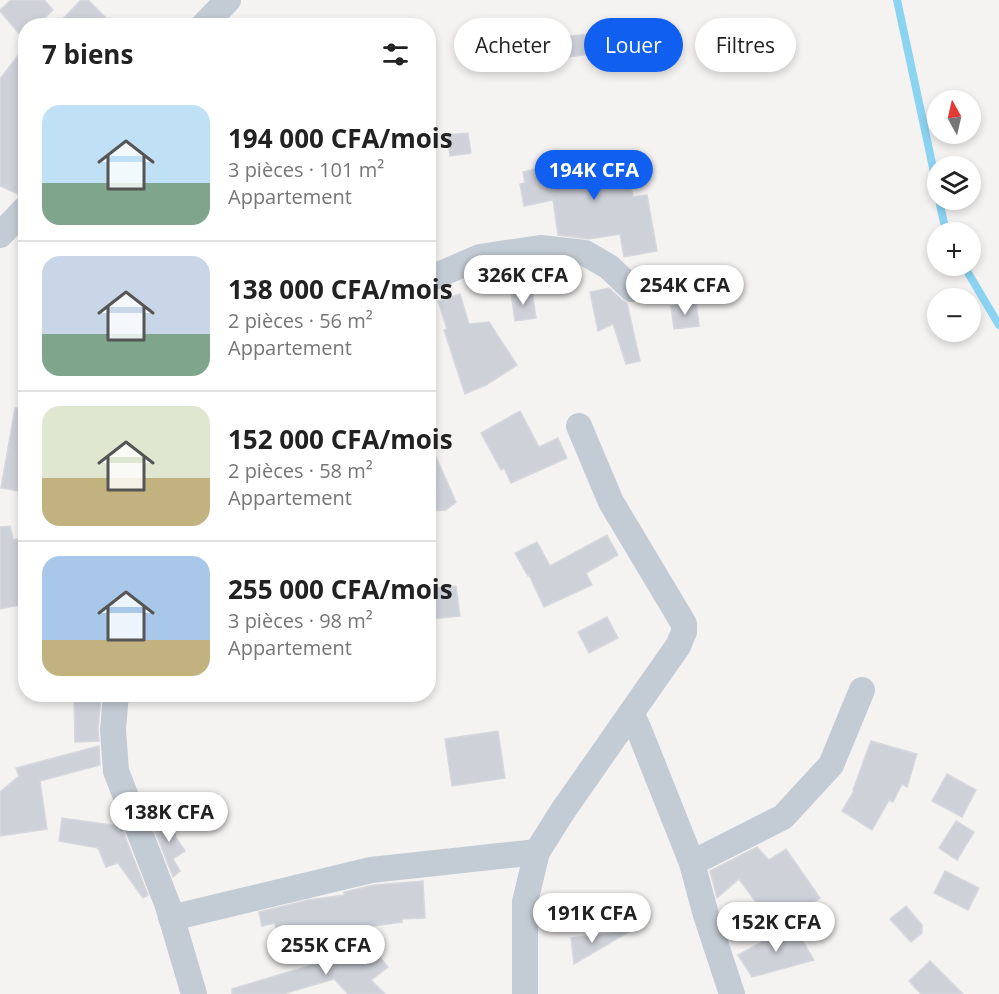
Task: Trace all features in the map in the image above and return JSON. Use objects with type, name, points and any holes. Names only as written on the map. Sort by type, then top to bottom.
[{"type":"street","points":[[211,18],[228,0]]},
{"type":"street","points":[[0,234],[18,216]]},
{"type":"street","points":[[436,276],[480,257],[540,248],[585,253],[609,267],[632,289]]},
{"type":"street","points":[[525,994],[525,902],[537,852],[562,812],[678,646],[684,632],[684,624],[611,502],[579,426]]},
{"type":"street","points":[[692,863],[783,817],[831,765],[862,690]]},
{"type":"street","points":[[115,702],[113,730],[116,771],[171,918],[194,994]]},
{"type":"street","points":[[631,713],[692,863],[732,994]]},
{"type":"street","points":[[171,918],[371,870],[537,852]]},
{"type":"building","points":[[11,0],[44,0],[53,10],[44,18],[18,18],[18,32],[0,10]]},
{"type":"building","points":[[81,0],[88,0],[106,18],[64,18]]},
{"type":"building","points":[[584,34],[584,55],[572,56],[572,36]]},
{"type":"building","points":[[18,55],[18,194],[0,186],[0,79]]},
{"type":"building","points":[[468,133],[471,153],[450,156],[447,135]]},
{"type":"building","points":[[625,151],[633,197],[647,195],[657,251],[624,257],[620,234],[589,239],[558,235],[553,200],[524,206],[520,184],[525,183],[523,172],[567,161]]},
{"type":"building","points":[[609,288],[627,303],[640,361],[626,364],[613,324],[598,331],[590,292]]},
{"type":"building","points":[[532,290],[536,318],[515,321],[511,293]]},
{"type":"building","points":[[460,294],[469,324],[489,322],[517,365],[486,385],[465,394],[444,330],[447,329],[438,301]]},
{"type":"building","points":[[696,302],[699,326],[674,329],[671,306]]},
{"type":"building","points":[[15,408],[18,408],[18,491],[1,488]]},
{"type":"building","points":[[520,411],[539,447],[558,438],[567,458],[511,483],[504,468],[501,470],[481,433]]},
{"type":"building","points":[[436,457],[456,502],[446,510],[436,511]]},
{"type":"building","points":[[10,526],[13,539],[18,539],[18,605],[0,609],[0,527]]},
{"type":"building","points":[[607,535],[618,555],[586,573],[592,585],[544,607],[529,575],[515,553],[537,542],[550,566]]},
{"type":"building","points":[[456,586],[460,616],[436,618],[436,588]]},
{"type":"building","points":[[607,617],[618,638],[589,653],[578,632]]},
{"type":"building","points":[[74,702],[100,702],[99,741],[75,742]]},
{"type":"building","points":[[498,731],[505,778],[452,786],[445,739]]},
{"type":"building","points":[[871,741],[917,754],[907,787],[902,784],[893,802],[889,800],[872,830],[842,811],[854,791]]},
{"type":"building","points":[[99,746],[100,765],[40,781],[47,829],[0,836],[0,792],[19,776],[16,768]]},
{"type":"building","points":[[947,774],[976,790],[962,817],[932,801]]},
{"type":"building","points":[[62,818],[118,826],[118,830],[122,829],[148,895],[143,898],[118,863],[106,867],[98,848],[59,841]]},
{"type":"building","points":[[172,819],[176,838],[185,851],[173,859],[180,871],[173,877],[152,823]]},
{"type":"building","points":[[956,821],[974,832],[957,860],[939,848]]},
{"type":"building","points":[[757,847],[769,860],[786,849],[820,898],[775,928],[739,879],[717,898],[710,871]]},
{"type":"building","points":[[945,871],[979,888],[968,910],[934,893]]},
{"type":"building","points":[[423,881],[425,918],[402,919],[402,922],[277,939],[275,923],[262,926],[259,912],[308,900],[344,895],[344,892],[374,885]]},
{"type":"building","points":[[906,906],[922,925],[922,933],[911,942],[890,919]]},
{"type":"building","points":[[793,925],[814,960],[752,977],[738,955]]},
{"type":"building","points":[[630,931],[574,964],[571,938]]},
{"type":"building","points":[[372,947],[388,967],[371,980],[385,994],[348,994],[334,979],[283,994],[232,994],[232,989]]},
{"type":"building","points":[[930,961],[963,994],[921,994],[909,981]]},
{"type":"waterway","points":[[897,0],[930,156]]},
{"type":"waterway","points":[[941,210],[944,222]]},
{"type":"waterway","points":[[970,276],[999,325]]}]
